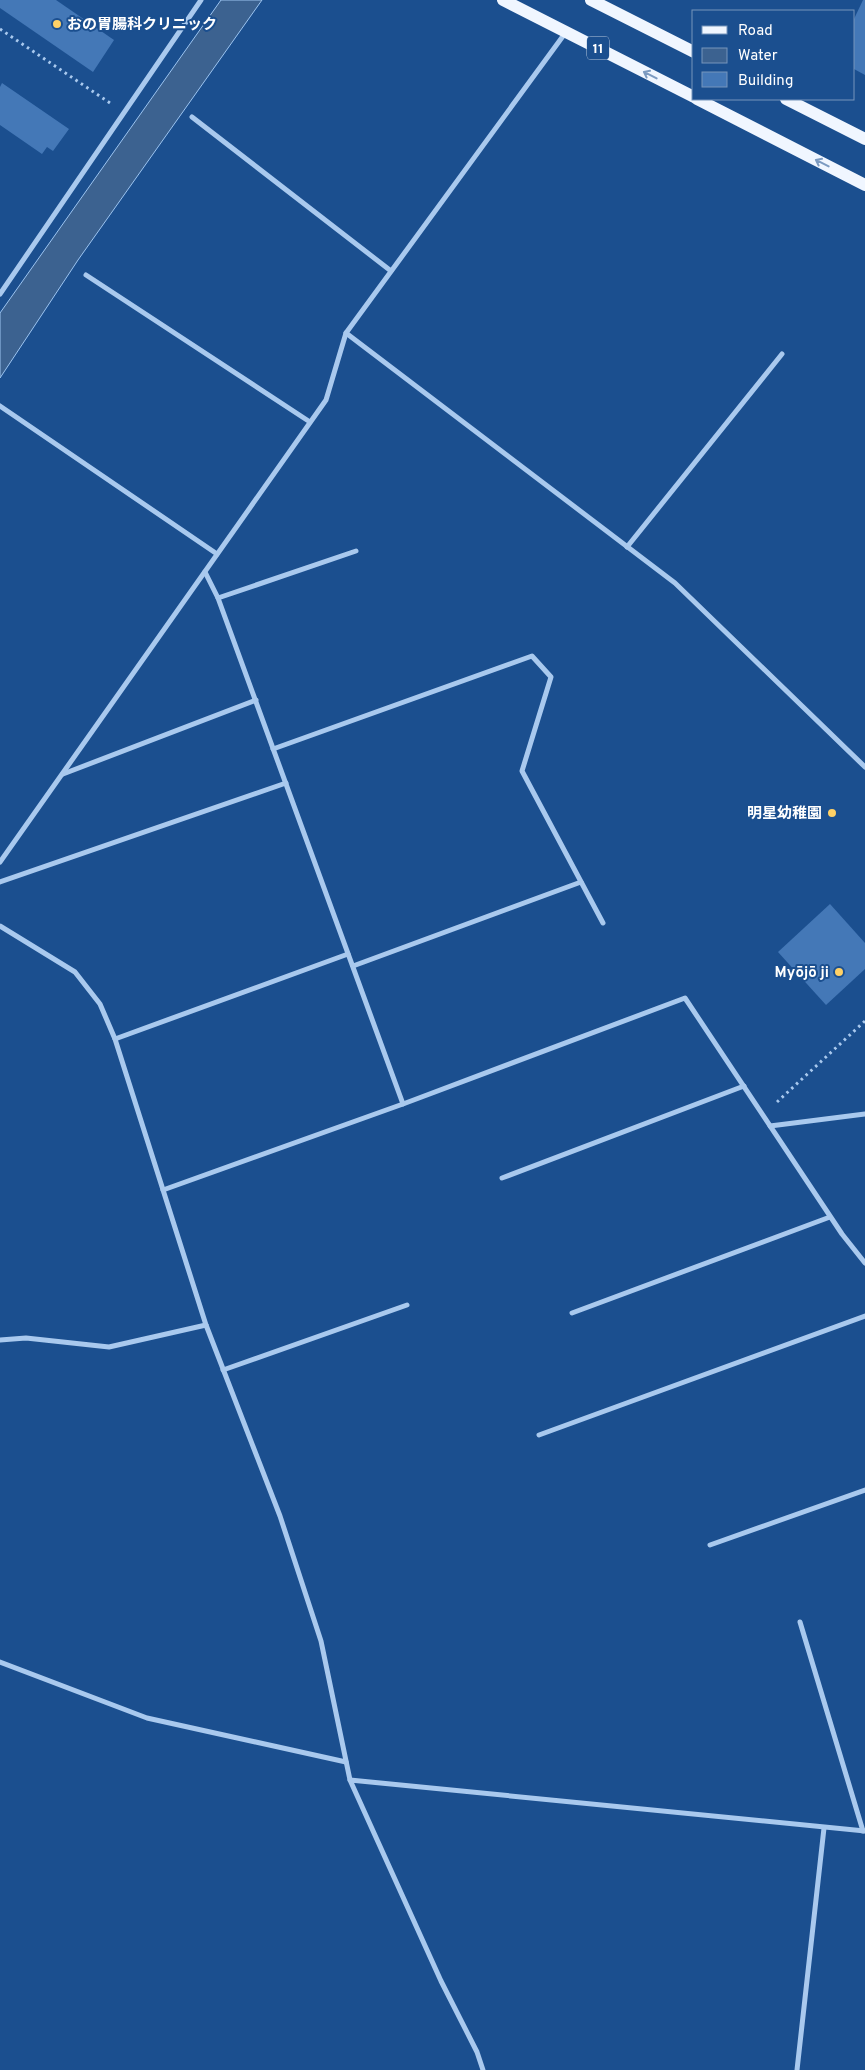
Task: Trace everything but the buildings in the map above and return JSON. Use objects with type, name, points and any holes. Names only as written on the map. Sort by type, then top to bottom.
[{"type":"main road","name":"11","points":[[503,0],[692,96]]},
{"type":"main road","points":[[592,0],[692,51]]},
{"type":"main road","name":"11","points":[[699,100],[865,185]]},
{"type":"main road","points":[[788,100],[865,139]]},
{"type":"street","points":[[0,294],[201,0]]},
{"type":"street","points":[[0,862],[326,400],[346,333],[566,32]]},
{"type":"street","points":[[192,117],[391,271]]},
{"type":"street","points":[[86,275],[310,422]]},
{"type":"street","points":[[346,333],[675,583],[865,767]]},
{"type":"street","points":[[627,546],[782,354]]},
{"type":"street","points":[[0,406],[217,554]]},
{"type":"street","points":[[218,598],[356,551]]},
{"type":"street","points":[[205,572],[218,598],[256,700],[403,1104]]},
{"type":"street","points":[[273,748],[532,656],[551,677],[522,771],[603,923]]},
{"type":"street","points":[[62,774],[256,700]]},
{"type":"street","points":[[0,882],[286,783]]},
{"type":"street","points":[[353,966],[581,882]]},
{"type":"street","points":[[0,926],[75,972],[100,1004],[116,1039],[206,1325],[280,1516],[321,1641],[350,1780],[442,1981],[477,2052],[482,2070]]},
{"type":"street","points":[[116,1039],[348,954]]},
{"type":"street","points":[[163,1190],[403,1104],[685,998],[830,1218],[864,1261]]},
{"type":"street","points":[[502,1178],[744,1086]]},
{"type":"street","points":[[770,1126],[865,1114]]},
{"type":"street","points":[[572,1313],[830,1218]]},
{"type":"street","points":[[223,1370],[407,1305]]},
{"type":"street","points":[[539,1435],[865,1316]]},
{"type":"street","points":[[0,1340],[26,1338],[109,1347],[206,1325]]},
{"type":"street","points":[[710,1544],[865,1490]]},
{"type":"street","points":[[350,1780],[864,1831],[800,1622]]},
{"type":"street","points":[[0,1662],[148,1718],[346,1762]]},
{"type":"street","points":[[797,2070],[824,1828]]},
{"type":"path","points":[[0,29],[124,112]]},
{"type":"path","points":[[763,1114],[865,1021]]},
{"type":"water","points":[[221,0],[262,0],[78,260],[0,378],[0,313]]},
{"type":"place","name":"おの胃腸科クリニック","points":[[57,24]]},
{"type":"place","name":"明星幼稚園","points":[[832,813]]},
{"type":"place","name":"Myōjō ji","points":[[839,972]]}]
